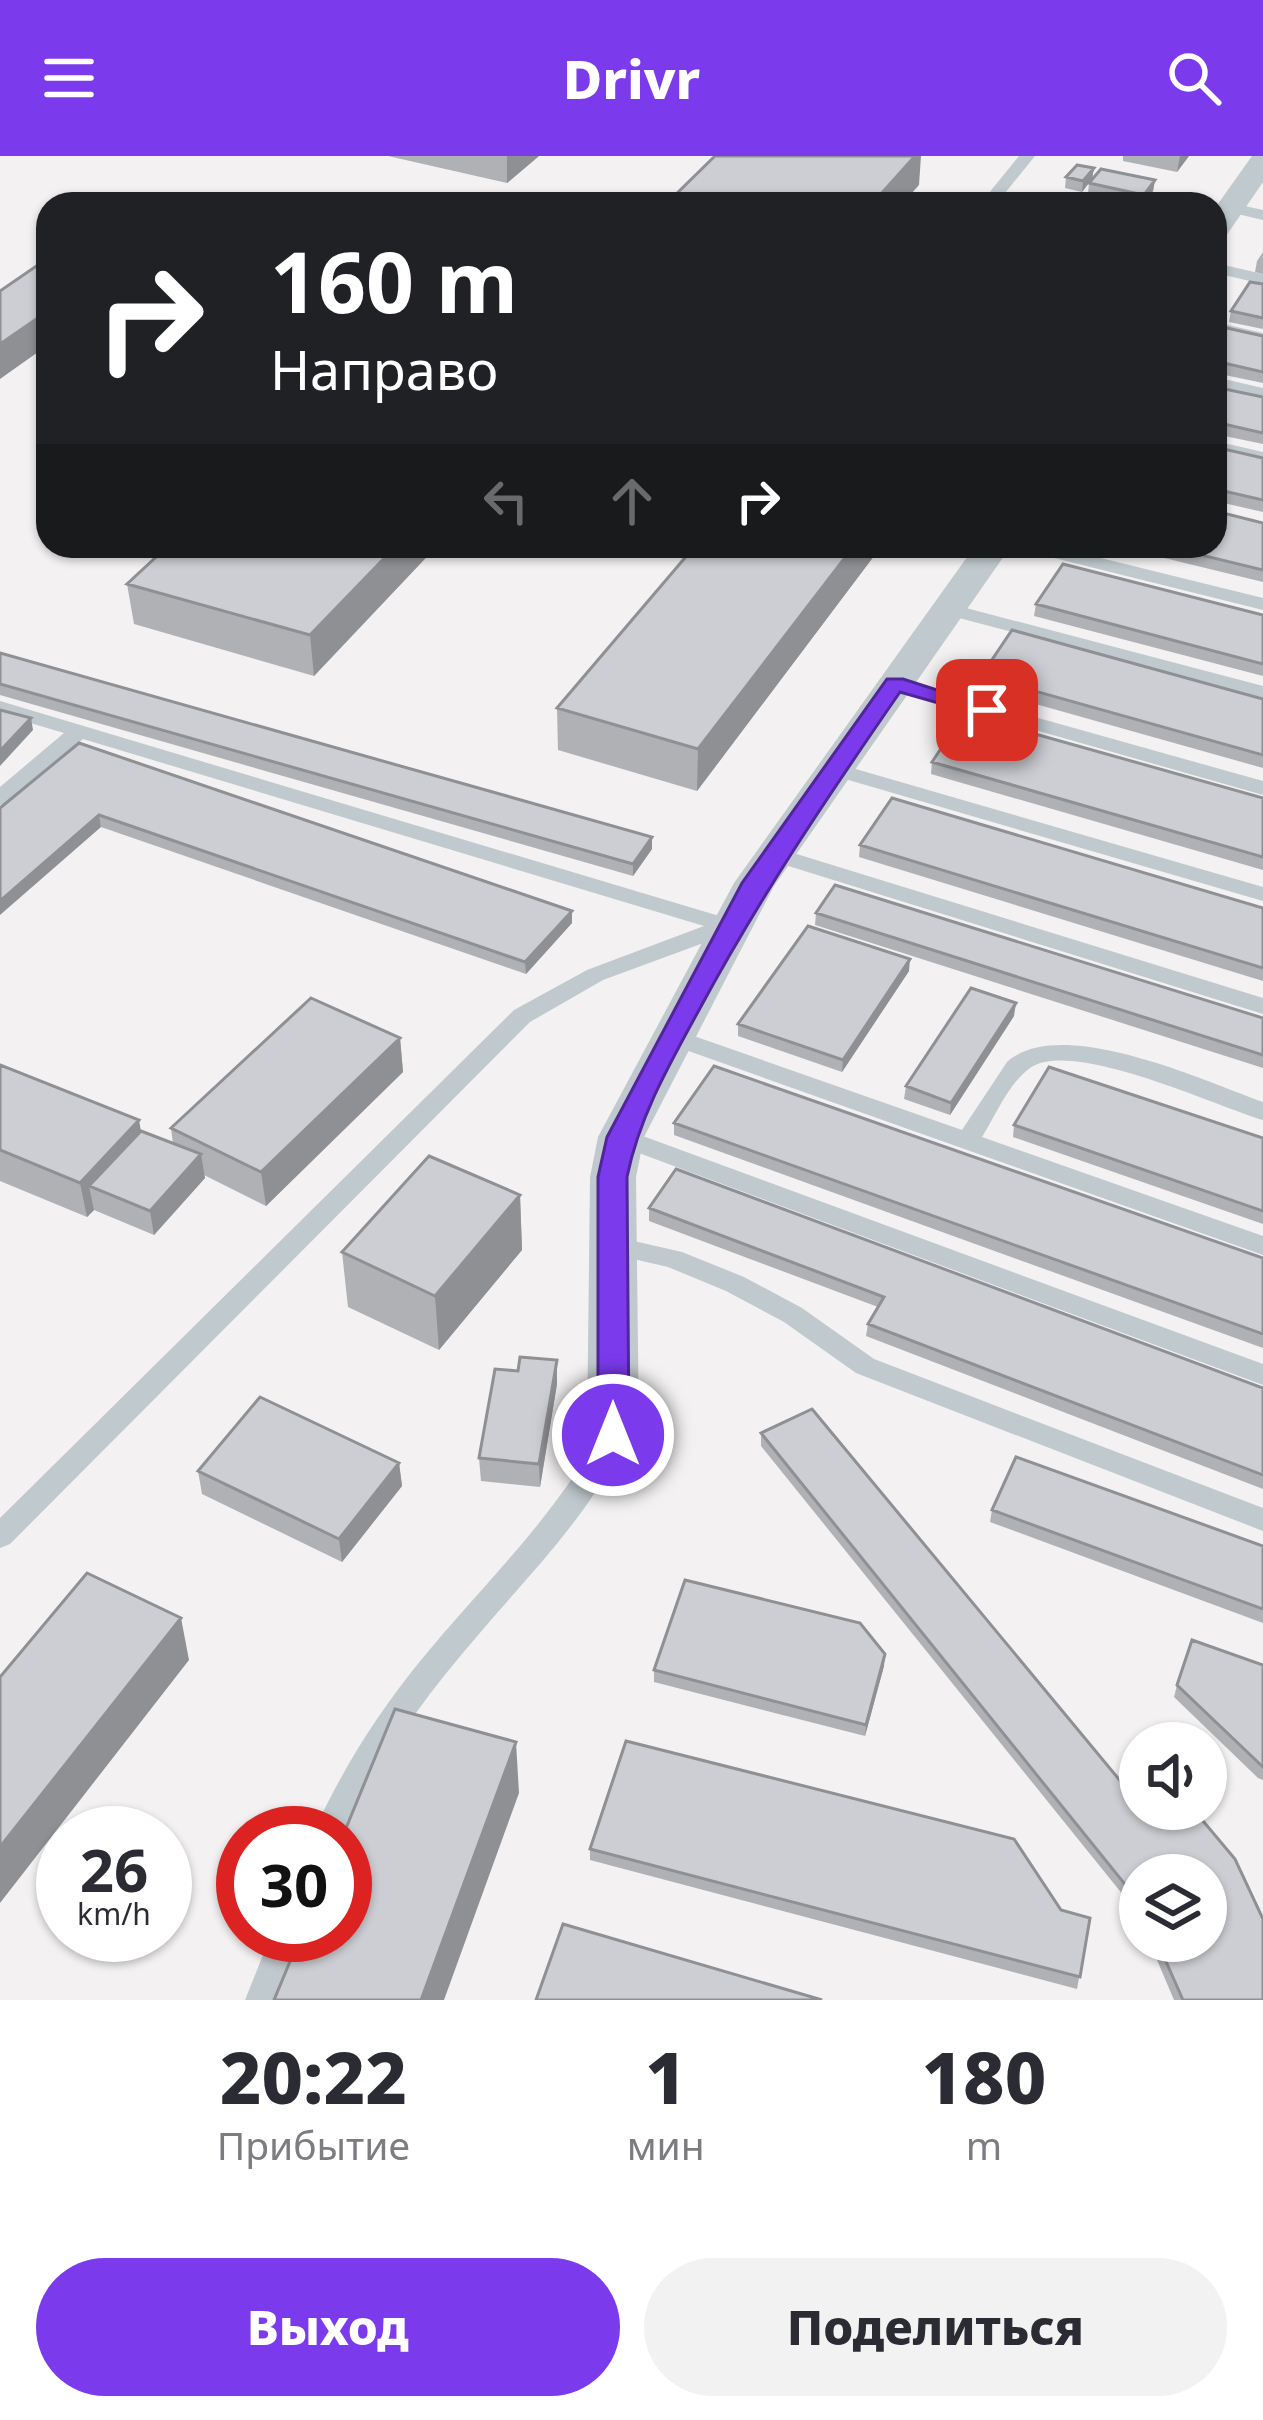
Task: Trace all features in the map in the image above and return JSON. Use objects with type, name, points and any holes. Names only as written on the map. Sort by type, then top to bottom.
[{"type":"street","points":[[1227,213],[1263,161]]},
{"type":"street","points":[[613,1435],[613,1177],[621,1137],[728,926],[774,854],[988,558]]},
{"type":"lane","points":[[998,192],[1028,156]]},
{"type":"lane","points":[[1227,218],[1263,214]]},
{"type":"lane","points":[[1227,271],[1263,279]]},
{"type":"lane","points":[[1227,330],[1263,338]]},
{"type":"lane","points":[[1227,385],[1263,393]]},
{"type":"lane","points":[[1227,449],[1263,457]]},
{"type":"lane","points":[[1048,558],[1263,604]]},
{"type":"lane","points":[[947,610],[1263,692]]},
{"type":"lane","points":[[895,684],[1263,788]]},
{"type":"lane","points":[[0,706],[728,926]]},
{"type":"lane","points":[[0,798],[80,730]]},
{"type":"lane","points":[[835,769],[1263,894]]},
{"type":"lane","points":[[774,854],[1263,1006]]},
{"type":"lane","points":[[0,1536],[522,1016],[595,975],[728,926]]},
{"type":"lane","points":[[671,1036],[1263,1246]]},
{"type":"lane","points":[[966,1143],[1025,1058],[1054,1050],[1096,1056],[1263,1111]]},
{"type":"lane","points":[[621,1137],[1263,1375]]},
{"type":"lane","points":[[613,1245],[643,1250],[735,1284],[793,1315],[865,1366],[1263,1520]]},
{"type":"lane","points":[[340,1806],[351,1778],[410,1692],[586,1490],[613,1435]]},
{"type":"lane","points":[[261,2000],[276,1962]]},
{"type":"building","points":[[715,156],[915,156],[883,192],[678,192]]},
{"type":"building","points":[[1077,165],[1094,168],[1083,181],[1066,177]]},
{"type":"building","points":[[1101,169],[1155,180],[1146,192],[1089,183]]},
{"type":"building","points":[[36,266],[36,319],[0,344],[0,291]]},
{"type":"building","points":[[1250,282],[1263,284],[1263,318],[1231,311]]},
{"type":"building","points":[[1227,328],[1263,336],[1263,372],[1227,364]]},
{"type":"building","points":[[1227,390],[1263,397],[1263,433],[1227,425]]},
{"type":"building","points":[[1227,450],[1263,458],[1263,500],[1227,492]]},
{"type":"building","points":[[1227,514],[1263,523],[1263,570],[1214,558],[1227,558]]},
{"type":"building","points":[[155,558],[384,558],[310,635],[127,584]]},
{"type":"building","points":[[685,558],[845,558],[698,749],[557,708]]},
{"type":"building","points":[[1063,564],[1263,615],[1263,664],[1036,604]]},
{"type":"building","points":[[1012,630],[1263,699],[1263,755],[981,676]]},
{"type":"building","points":[[0,653],[652,837],[633,864],[0,684]]},
{"type":"building","points":[[0,710],[31,718],[0,751]]},
{"type":"building","points":[[964,714],[1263,798],[1263,857],[932,762]]},
{"type":"building","points":[[79,743],[572,911],[525,962],[99,815],[0,901],[0,808]]},
{"type":"building","points":[[892,798],[1263,908],[1263,968],[860,845]]},
{"type":"building","points":[[835,885],[1263,1018],[1263,1055],[816,913]]},
{"type":"building","points":[[808,926],[910,959],[843,1060],[738,1024]]},
{"type":"building","points":[[971,988],[1016,1003],[951,1103],[906,1086]]},
{"type":"building","points":[[311,998],[400,1038],[261,1172],[171,1128]]},
{"type":"building","points":[[0,1065],[139,1120],[80,1183],[0,1150]]},
{"type":"building","points":[[714,1066],[1263,1258],[1263,1334],[674,1123]]},
{"type":"building","points":[[1049,1067],[1263,1138],[1263,1211],[1014,1125]]},
{"type":"building","points":[[141,1131],[201,1154],[150,1211],[89,1186]]},
{"type":"building","points":[[429,1156],[520,1195],[435,1296],[342,1252]]},
{"type":"building","points":[[676,1169],[1263,1388],[1263,1475],[868,1324],[884,1297],[649,1208]]},
{"type":"building","points":[[520,1357],[557,1360],[539,1464],[479,1458],[495,1369],[518,1371]]},
{"type":"building","points":[[260,1397],[399,1463],[339,1539],[198,1471]]},
{"type":"building","points":[[812,1409],[1119,1779],[1119,1830],[1211,1830],[1235,1859],[1263,1919],[1263,2000],[1183,2000],[1166,1962],[1227,1962],[1227,1854],[1119,1854],[1119,1877],[761,1433]]},
{"type":"building","points":[[1016,1457],[1263,1546],[1263,1609],[992,1510]]},
{"type":"building","points":[[87,1573],[181,1618],[0,1847],[0,1677]]},
{"type":"building","points":[[685,1580],[860,1623],[885,1654],[866,1725],[654,1670]]},
{"type":"building","points":[[1192,1640],[1263,1665],[1263,1767],[1227,1733],[1227,1722],[1216,1722],[1177,1685]]},
{"type":"building","points":[[395,1709],[516,1742],[421,2000],[274,2000],[290,1962],[372,1962],[372,1806],[355,1806]]},
{"type":"building","points":[[626,1741],[1014,1839],[1061,1910],[1090,1918],[1080,1977],[590,1849]]},
{"type":"building","points":[[563,1924],[822,2000],[536,2000]]},
{"type":"route","points":[[613,1435],[613,1177],[621,1137],[671,1036],[755,883],[895,684],[987,710]]}]
